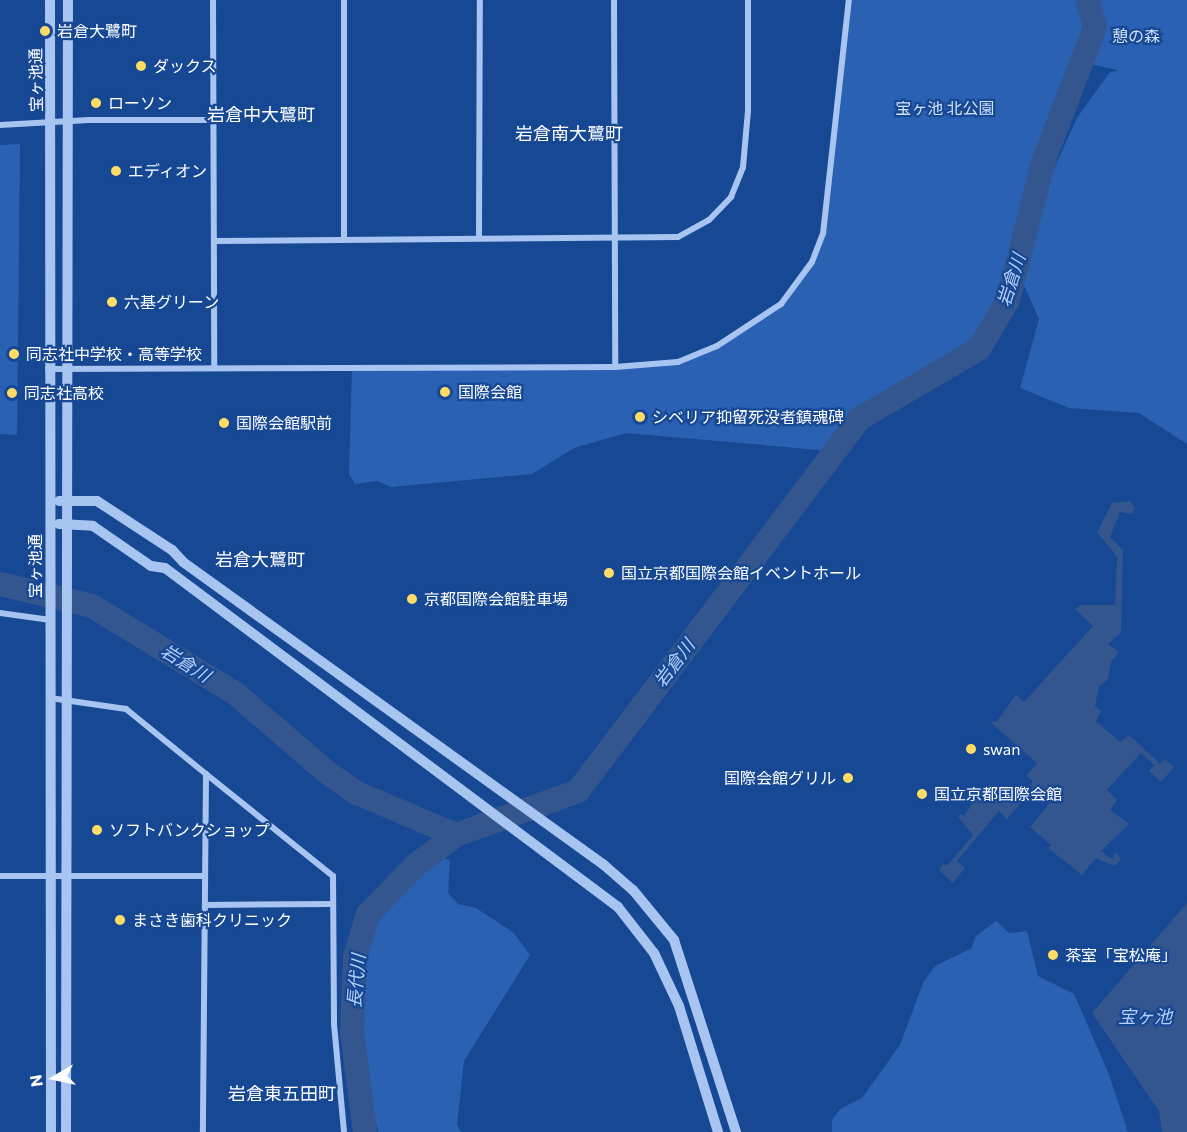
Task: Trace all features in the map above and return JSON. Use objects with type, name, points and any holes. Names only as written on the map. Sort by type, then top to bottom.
[{"type":"street","name":"宝ヶ池通","points":[[50,0],[48,369],[51,579],[49,876],[51,1132]]},
{"type":"street","name":"宝ヶ池通","points":[[66,1132],[64,700],[68,0]]},
{"type":"street","points":[[213,0],[214,368]]},
{"type":"street","points":[[344,0],[344,240]]},
{"type":"street","points":[[479,238],[480,0]]},
{"type":"street","points":[[614,0],[615,367]]},
{"type":"street","points":[[214,241],[678,237],[709,220],[731,197],[743,167],[748,111],[748,0]]},
{"type":"street","points":[[48,369],[615,367],[678,362],[717,346],[762,321],[799,283],[812,262],[828,207],[849,0]]},
{"type":"street","points":[[0,125],[51,124],[68,121],[213,120]]},
{"type":"street","points":[[49,500],[98,501],[172,550],[211,583],[566,837],[633,890],[674,940],[736,1132]]},
{"type":"street","points":[[50,524],[93,526],[151,566],[165,568],[618,906],[654,953],[679,1006],[718,1132]]},
{"type":"street","points":[[0,613],[51,617]]},
{"type":"street","points":[[50,698],[126,709],[333,876],[334,1024],[344,1132]]},
{"type":"street","points":[[203,1132],[206,774]]},
{"type":"street","points":[[0,876],[204,876]]},
{"type":"street","points":[[205,905],[332,904]]},
{"type":"green space","name":"宝ヶ池 北公園","points":[[849,0],[1084,0],[1092,25],[1026,193],[1029,207],[1006,292],[983,336],[860,416],[831,451],[626,433],[574,448],[532,474],[391,487],[377,481],[355,484],[349,474],[352,368],[615,367],[678,362],[717,346],[781,304],[799,283],[823,234]]},
{"type":"green space","name":"憩の森","points":[[1097,0],[1187,0],[1187,444],[1139,413],[1069,408],[1020,388],[1039,319],[1023,283],[1033,215],[1077,118],[1109,73],[1118,70],[1089,64],[1101,21]]},
{"type":"green space","points":[[20,144],[17,435],[0,434],[0,145]]},
{"type":"green space","points":[[439,855],[450,861],[448,893],[458,904],[476,908],[514,933],[530,955],[464,1061],[457,1124],[461,1132],[378,1132],[358,1030],[358,969],[369,931]]},
{"type":"green space","points":[[996,921],[1009,933],[1027,931],[1038,976],[1074,994],[1108,1072],[1128,1132],[832,1132],[832,1120],[840,1109],[862,1098],[900,1045],[923,983],[935,966],[972,948],[975,937]]},
{"type":"water","points":[[1130,501],[1135,509],[1131,514],[1120,512],[1110,537],[1123,550],[1121,632],[1108,644],[1119,652],[1111,662],[1108,680],[1099,686],[1095,706],[1101,711],[1096,721],[1120,742],[1128,736],[1133,738],[1160,764],[1165,759],[1174,767],[1161,782],[1149,771],[1154,765],[1141,753],[1107,790],[1117,800],[1110,810],[1129,824],[1101,851],[1112,859],[1115,853],[1118,855],[1121,860],[1114,866],[1096,858],[1082,875],[1048,848],[1051,845],[1030,827],[1050,803],[1033,789],[1007,819],[999,811],[957,861],[965,868],[953,883],[939,870],[943,864],[947,866],[973,835],[958,817],[960,814],[964,816],[983,788],[995,799],[1003,793],[1016,802],[1033,781],[1026,776],[1037,763],[990,722],[997,721],[1016,695],[1024,702],[1093,626],[1075,609],[1080,605],[1115,605],[1117,557],[1097,532],[1112,503]]},
{"type":"water","name":"宝ヶ池","points":[[1187,903],[1187,1132],[1162,1132],[1159,1111],[1092,1013]]},
{"type":"waterway","name":"岩倉川","points":[[365,1132],[352,1032],[355,957],[368,914],[417,864],[456,835],[578,791],[859,419],[979,349],[1008,300],[1044,160],[1095,27],[1088,0]]},
{"type":"waterway","name":"岩倉川","points":[[0,584],[92,606],[236,694],[328,773],[357,793],[456,835]]},
{"type":"place","name":"岩倉大鷺町","points":[[45,31]]},
{"type":"place","name":"ダックス","points":[[141,66]]},
{"type":"place","name":"ローソン","points":[[96,103]]},
{"type":"place","name":"エディオン","points":[[116,171]]},
{"type":"place","name":"六基グリーン","points":[[112,302]]},
{"type":"place","name":"同志社中学校・高等学校","points":[[14,354]]},
{"type":"place","name":"国際会館","points":[[445,392]]},
{"type":"place","name":"同志社高校","points":[[12,393]]},
{"type":"place","name":"シベリア抑留死没者鎮魂碑","points":[[640,417]]},
{"type":"place","name":"国際会館駅前","points":[[224,423]]},
{"type":"place","name":"国立京都国際会館イベントホール","points":[[609,573]]},
{"type":"place","name":"京都国際会館駐車場","points":[[412,599]]},
{"type":"place","name":"swan","points":[[971,749]]},
{"type":"place","name":"国際会館グリル","points":[[848,778]]},
{"type":"place","name":"国立京都国際会館","points":[[922,794]]},
{"type":"place","name":"ソフトバンクショップ","points":[[97,830]]},
{"type":"place","name":"まさき歯科クリニック","points":[[120,920]]},
{"type":"place","name":"茶室「宝松庵」","points":[[1053,955]]},
{"type":"district","name":"岩倉中大鷺町","points":[[261,114]]},
{"type":"district","name":"岩倉南大鷺町","points":[[569,133]]},
{"type":"district","name":"岩倉大鷺町","points":[[260,559]]},
{"type":"district","name":"岩倉東五田町","points":[[282,1093]]},
{"type":"water label","name":"長代川","points":[[356,981]]}]
